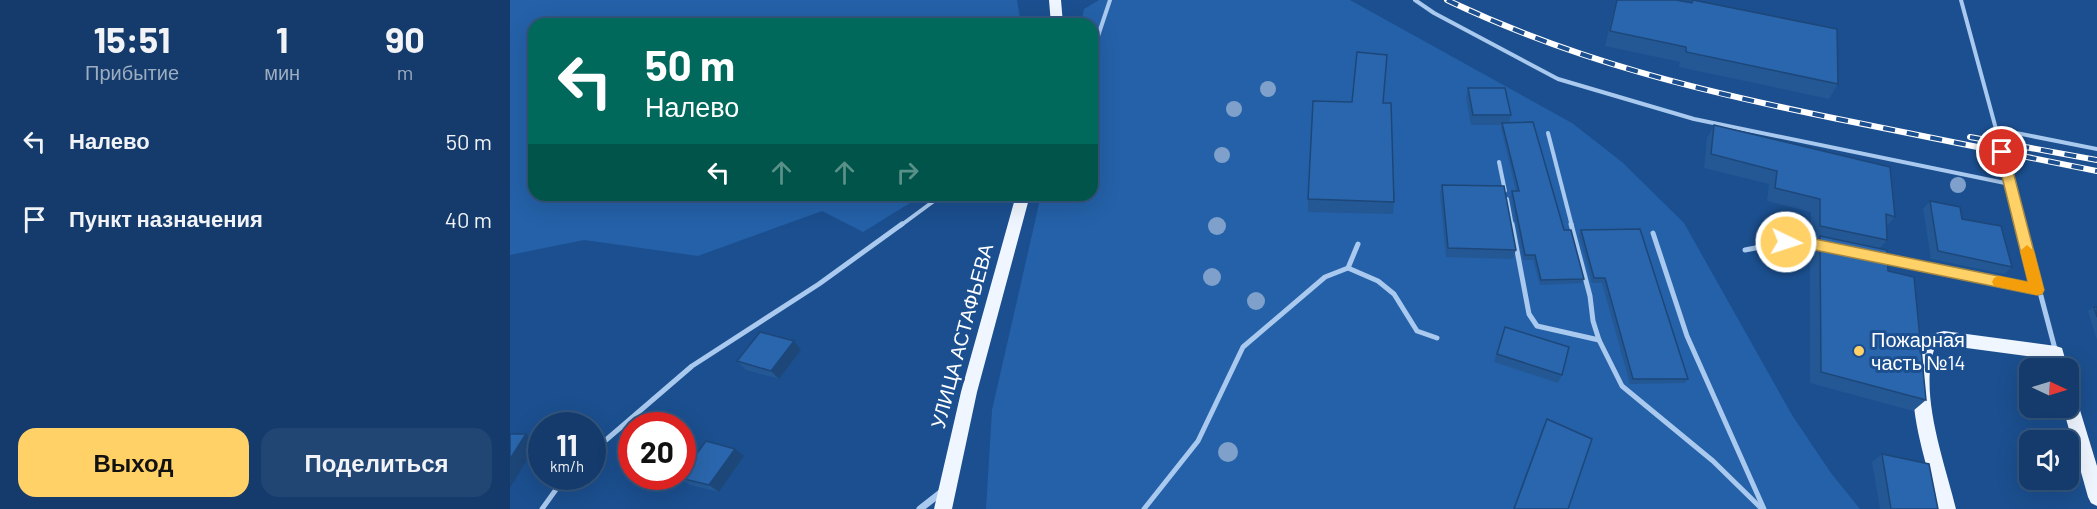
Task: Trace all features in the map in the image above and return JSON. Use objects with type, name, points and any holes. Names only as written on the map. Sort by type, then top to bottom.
[{"type":"main road","points":[[1055,0],[1056,18]]},
{"type":"main road","name":"УЛИЦА АСТАФЬЕВА","points":[[943,509],[969,392],[1021,201]]},
{"type":"main road","points":[[1947,509],[1922,400],[1923,351],[1929,341],[1944,338],[2043,358]]},
{"type":"main road","points":[[2074,418],[2097,497]]},
{"type":"street","points":[[920,509],[946,489]]},
{"type":"lane","points":[[1098,36],[1110,0]]},
{"type":"lane","points":[[1415,0],[1434,13],[1558,79],[1694,118],[2010,184]]},
{"type":"lane","points":[[1961,0],[2057,358]]},
{"type":"lane","points":[[1996,129],[2097,149]]},
{"type":"lane","points":[[1548,133],[1590,296],[1593,321],[1599,340],[1622,386],[1713,461],[1763,509]]},
{"type":"lane","points":[[1499,162],[1529,314],[1537,326],[1599,340]]},
{"type":"lane","points":[[606,440],[692,366],[819,284],[934,201]]},
{"type":"lane","points":[[1653,233],[1687,336],[1763,509]]},
{"type":"lane","points":[[1745,250],[1773,243],[1791,242],[1822,246]]},
{"type":"lane","points":[[1348,268],[1358,244]]},
{"type":"lane","points":[[1872,257],[2037,290]]},
{"type":"lane","points":[[1144,509],[1198,441],[1243,347],[1325,277],[1348,268],[1378,281],[1394,294],[1417,331],[1437,338]]},
{"type":"lane","points":[[542,509],[556,490]]},
{"type":"shaded area","points":[[510,0],[1017,0],[1020,18],[528,18],[528,201],[913,201],[863,232],[822,211],[698,256],[584,240],[510,255]]},
{"type":"shaded area","points":[[1099,0],[1350,0],[1572,123],[1622,162],[1684,223],[1792,415],[1831,473],[1860,509],[986,509],[992,410],[1040,201],[1098,201],[1098,18],[1082,18],[1084,9]]},
{"type":"building","points":[[1617,0],[1676,0],[1692,3],[1693,0],[1837,29],[1838,84],[1686,52],[1686,47],[1610,31]]},
{"type":"building","points":[[1357,52],[1387,55],[1383,103],[1391,103],[1394,202],[1308,199],[1313,101],[1352,102]]},
{"type":"building","points":[[1468,88],[1505,88],[1511,115],[1473,115]]},
{"type":"building","points":[[1533,122],[1564,230],[1571,230],[1584,279],[1541,280],[1535,255],[1525,255],[1512,191],[1519,191],[1502,123]]},
{"type":"building","points":[[1714,125],[1890,167],[1895,217],[1886,214],[1887,240],[1820,226],[1820,199],[1775,188],[1777,171],[1711,154]]},
{"type":"building","points":[[1442,185],[1504,186],[1516,250],[1448,248]]},
{"type":"building","points":[[1930,201],[1960,207],[1962,219],[2001,226],[2012,267],[1938,251]]},
{"type":"building","points":[[1640,229],[1688,379],[1633,379],[1605,278],[1594,278],[1581,230]]},
{"type":"building","name":"Пожарная часть №14","points":[[1820,236],[1887,250],[1888,271],[1914,277],[1926,400],[1821,372]]},
{"type":"building","points":[[1505,327],[1569,347],[1562,375],[1497,354]]},
{"type":"building","points":[[760,332],[794,341],[771,371],[737,361]]},
{"type":"building","points":[[1547,419],[1592,439],[1568,509],[1514,509]]},
{"type":"building","points":[[510,434],[526,434],[510,459]]},
{"type":"building","points":[[706,441],[735,449],[709,485],[696,482],[696,455]]},
{"type":"building","points":[[1882,454],[1929,464],[1938,509],[1891,509]]},
{"type":"railway","points":[[1447,0],[1543,40],[1591,57],[1687,85],[1787,108],[2097,171]]},
{"type":"railway","points":[[1970,137],[2097,160]]},
{"type":"slow traffic","points":[[1999,282],[2037,290],[2027,251]]},
{"type":"place","name":"Пожарная часть №14","points":[[1859,351]]},
{"type":"route","points":[[1786,242],[1822,246],[2037,290],[2002,152]]}]
